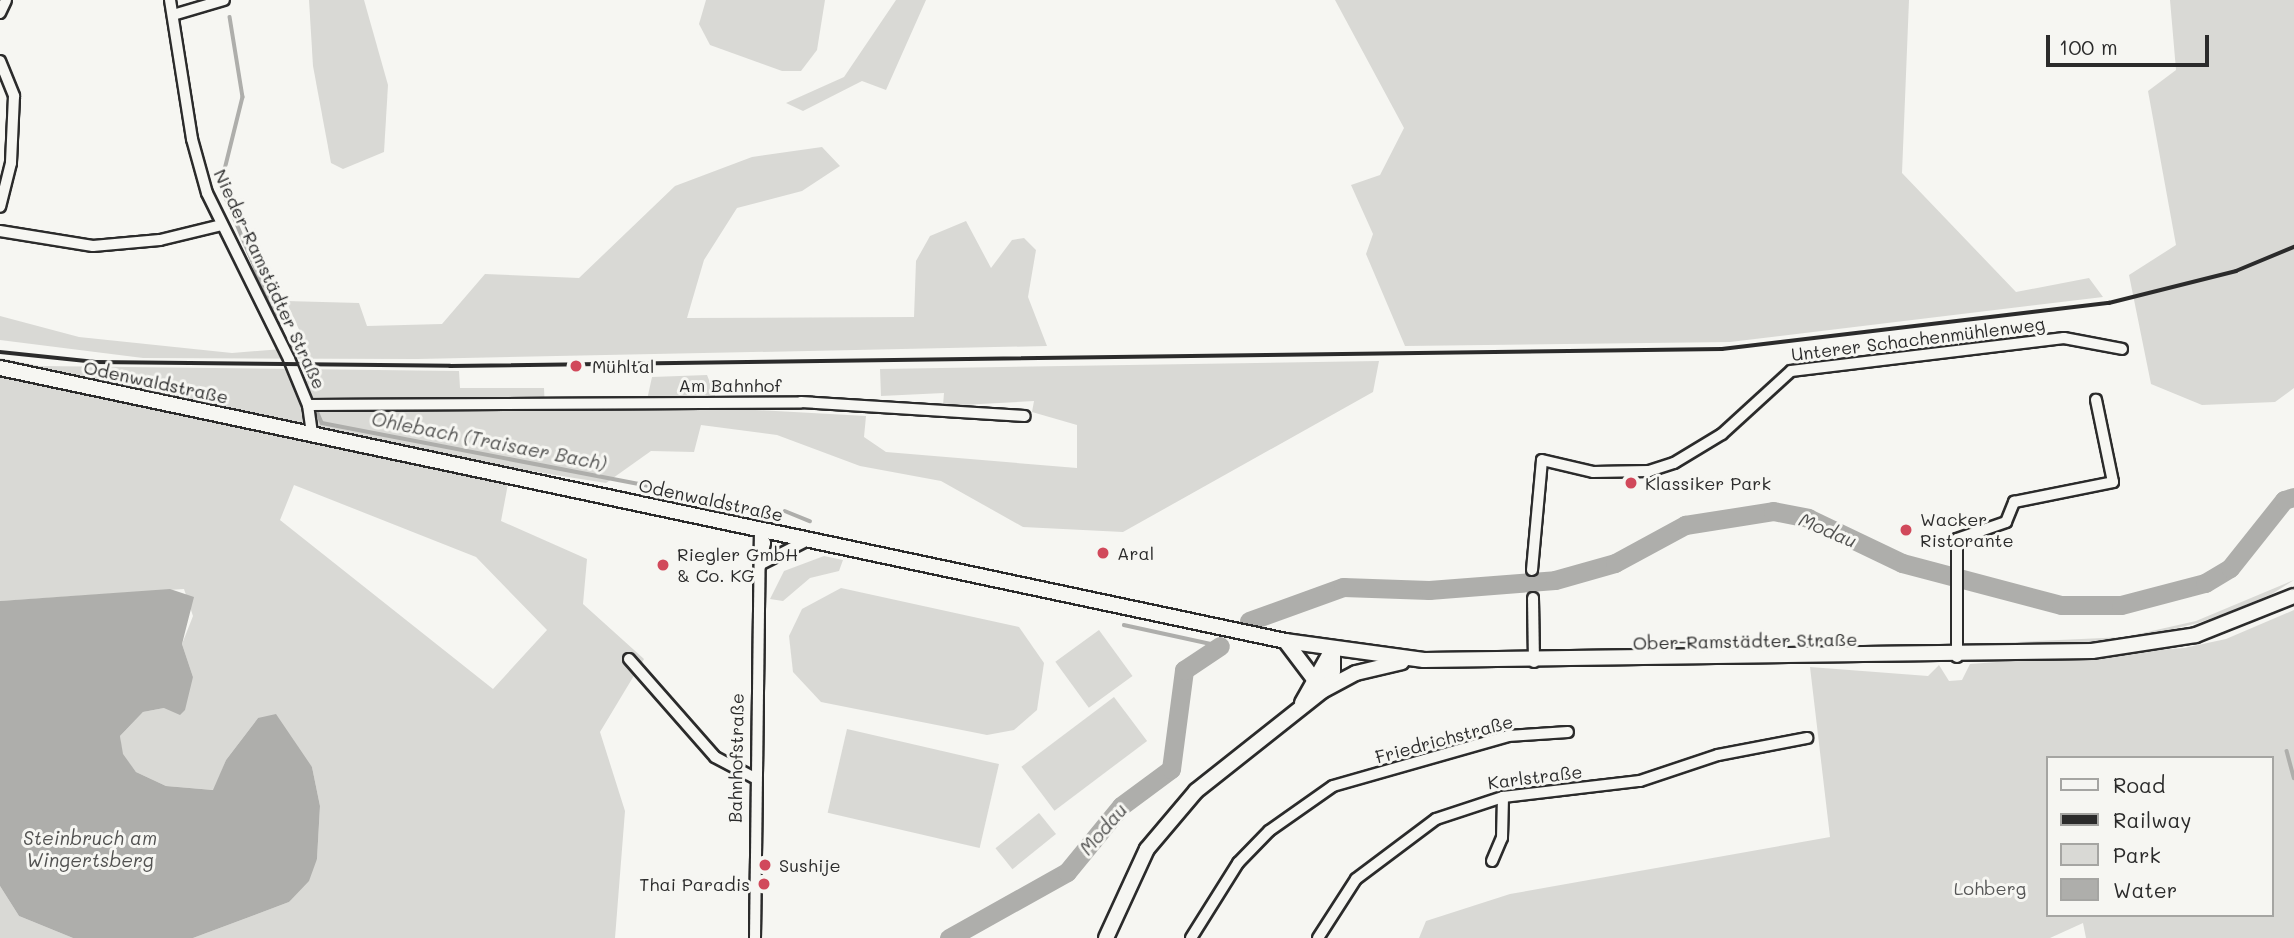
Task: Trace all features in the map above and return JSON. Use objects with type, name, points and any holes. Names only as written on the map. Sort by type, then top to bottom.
[{"type":"main road","name":"Odenwaldstraße","points":[[0,368],[806,541],[1285,641],[1332,648]]},
{"type":"main road","name":"Ober-Ramstädter Straße","points":[[1332,648],[1424,660],[1534,662],[1957,657],[2144,645],[2218,628],[2294,596]]},
{"type":"main road","points":[[2218,628],[2255,623],[2294,606]]},
{"type":"main road","points":[[1285,641],[1318,685]]},
{"type":"main road","points":[[1106,938],[1137,867],[1174,812],[1298,710],[1318,685],[1332,648]]},
{"type":"main road","name":"Ober-Ramstädter Straße","points":[[1318,685],[1368,669],[1424,660]]},
{"type":"street","points":[[0,13],[6,0]]},
{"type":"street","name":"Nieder-Ramstädter Straße","points":[[170,0],[192,139],[222,225],[308,405],[312,434]]},
{"type":"street","points":[[173,15],[224,0]]},
{"type":"street","points":[[0,61],[14,96],[11,163],[0,207]]},
{"type":"street","points":[[0,231],[93,246],[160,240],[222,225]]},
{"type":"street","name":"Unterer Schachenmühlenweg","points":[[1532,570],[1542,460],[1597,472],[1649,471],[1674,463],[1722,434],[1791,371],[2064,338],[2122,349]]},
{"type":"street","points":[[1957,657],[1957,538],[2006,522],[2014,502],[2113,482],[2096,400]]},
{"type":"street","name":"Am Bahnhof","points":[[308,405],[801,402],[1025,416]]},
{"type":"street","name":"Bahnhofstraße","points":[[757,579],[761,564],[760,530]]},
{"type":"street","name":"Bahnhofstraße","points":[[755,938],[753,777],[760,530]]},
{"type":"street","points":[[761,564],[806,541]]},
{"type":"street","points":[[1533,598],[1534,662]]},
{"type":"street","points":[[629,659],[716,757],[753,777]]},
{"type":"street","name":"Friedrichstraße","points":[[1191,938],[1238,863],[1269,831],[1333,786],[1508,736],[1568,732]]},
{"type":"street","name":"Karlstraße","points":[[1318,938],[1356,879],[1386,852],[1436,820],[1503,797],[1640,781],[1718,755],[1807,738]]},
{"type":"street","points":[[1492,861],[1502,838],[1503,797]]},
{"type":"green space","points":[[309,0],[364,0],[388,85],[384,152],[343,169],[331,163],[313,66]]},
{"type":"green space","points":[[706,0],[825,0],[817,50],[801,71],[782,71],[710,45],[699,24]]},
{"type":"green space","points":[[896,0],[926,0],[886,90],[862,81],[803,111],[786,103],[844,77]]},
{"type":"green space","points":[[1335,0],[1909,0],[1902,173],[2016,292],[2089,278],[2103,297],[1730,342],[1405,346],[1366,254],[1373,234],[1351,185],[1380,175],[1404,128]]},
{"type":"green space","points":[[2170,0],[2294,0],[2294,388],[2275,402],[2202,405],[2151,384],[2129,275],[2176,245],[2148,91],[2176,70]]},
{"type":"green space","points":[[822,147],[840,166],[802,191],[737,208],[704,260],[687,318],[914,317],[916,261],[930,236],[966,221],[991,268],[1012,240],[1024,238],[1036,250],[1028,297],[1047,346],[417,359],[143,358],[0,340],[0,316],[79,337],[232,353],[307,347],[286,301],[359,303],[367,326],[442,324],[485,274],[579,278],[675,186],[752,157]]},
{"type":"green space","points":[[0,358],[40,366],[459,371],[460,388],[544,388],[545,410],[645,409],[652,377],[707,375],[720,408],[866,416],[864,437],[886,452],[1077,468],[1077,425],[1032,412],[1034,401],[943,406],[944,393],[881,396],[880,369],[1379,361],[1373,392],[1123,532],[1023,527],[941,481],[860,466],[777,435],[701,425],[694,452],[651,451],[606,483],[511,468],[501,521],[587,559],[583,604],[644,659],[600,732],[625,811],[615,938],[193,938],[289,902],[317,859],[320,806],[312,767],[258,718],[226,760],[214,790],[166,786],[136,772],[122,754],[120,736],[143,712],[164,708],[193,677],[182,644],[193,616],[184,589],[0,601]],"holes":[[[294,485],[476,557],[547,630],[493,689],[280,520]]]},
{"type":"green space","points":[[824,556],[843,560],[839,571],[810,578],[783,601],[770,599],[784,571]]},
{"type":"green space","points":[[2294,580],[2272,594],[2229,612],[2198,623],[2127,640],[2047,646],[1973,644],[2125,637],[2196,621]]},
{"type":"green space","points":[[841,588],[1019,627],[1044,663],[1037,710],[1014,730],[987,735],[821,702],[793,672],[789,636],[802,609]]},
{"type":"green space","name":"Lohberg","points":[[2294,610],[2294,938],[2086,938],[2083,923],[2050,938],[1419,938],[1426,921],[1510,894],[1830,837],[1810,667],[1928,676],[1939,665],[1949,681],[1962,680],[1970,664],[2184,648],[2226,639]]},
{"type":"green space","points":[[1099,630],[1133,676],[1089,708],[1055,662]]},
{"type":"green space","points":[[1114,697],[1147,741],[1054,811],[1021,767]]},
{"type":"green space","points":[[847,729],[999,764],[980,848],[828,813]]},
{"type":"green space","points":[[1039,813],[1056,834],[1012,869],[995,848]]},
{"type":"green space","points":[[0,886],[19,916],[73,938],[0,938]]},
{"type":"water","name":"Steinbruch am Wingertsberg","points":[[170,589],[194,597],[182,644],[193,677],[185,710],[180,715],[164,708],[143,712],[120,736],[123,754],[136,772],[166,786],[213,790],[226,760],[258,718],[276,714],[312,767],[320,806],[317,859],[309,881],[289,902],[193,938],[73,938],[19,916],[0,886],[0,601]]},
{"type":"waterway","name":"Ohlebach (Traisaer Bach)","points":[[230,17],[243,97],[221,186],[288,345],[300,354]]},
{"type":"waterway","name":"Ohlebach (Traisaer Bach)","points":[[301,373],[310,396]]},
{"type":"waterway","name":"Ohlebach (Traisaer Bach)","points":[[317,411],[322,423],[665,489]]},
{"type":"waterway","name":"Modau","points":[[1249,621],[1343,587],[1429,590],[1555,580],[1615,563],[1685,525],[1773,511],[1808,518],[1902,563],[2061,605],[2121,605],[2205,583],[2230,568],[2284,500],[2294,497]]},
{"type":"waterway","name":"Ohlebach (Traisaer Bach)","points":[[785,511],[810,521]]},
{"type":"waterway","name":"Ohlebach (Traisaer Bach)","points":[[1124,625],[1220,646]]},
{"type":"waterway","name":"Modau","points":[[949,938],[1067,872],[1121,806],[1171,769],[1184,670],[1220,646]]},
{"type":"waterway","points":[[2287,751],[2294,778]]},
{"type":"railway","points":[[0,352],[95,362],[450,366],[1722,349],[2109,303],[2236,271],[2294,247]]},
{"type":"place","name":"Mühltal","points":[[576,366]]},
{"type":"place","name":"Klassiker Park","points":[[1631,483]]},
{"type":"place","name":"Wacker Ristorante","points":[[1906,530]]},
{"type":"place","name":"Aral","points":[[1103,553]]},
{"type":"place","name":"Riegler GmbH & Co. KG","points":[[663,565]]},
{"type":"place","name":"Sushije","points":[[765,865]]},
{"type":"place","name":"Thai Paradis","points":[[764,884]]}]
